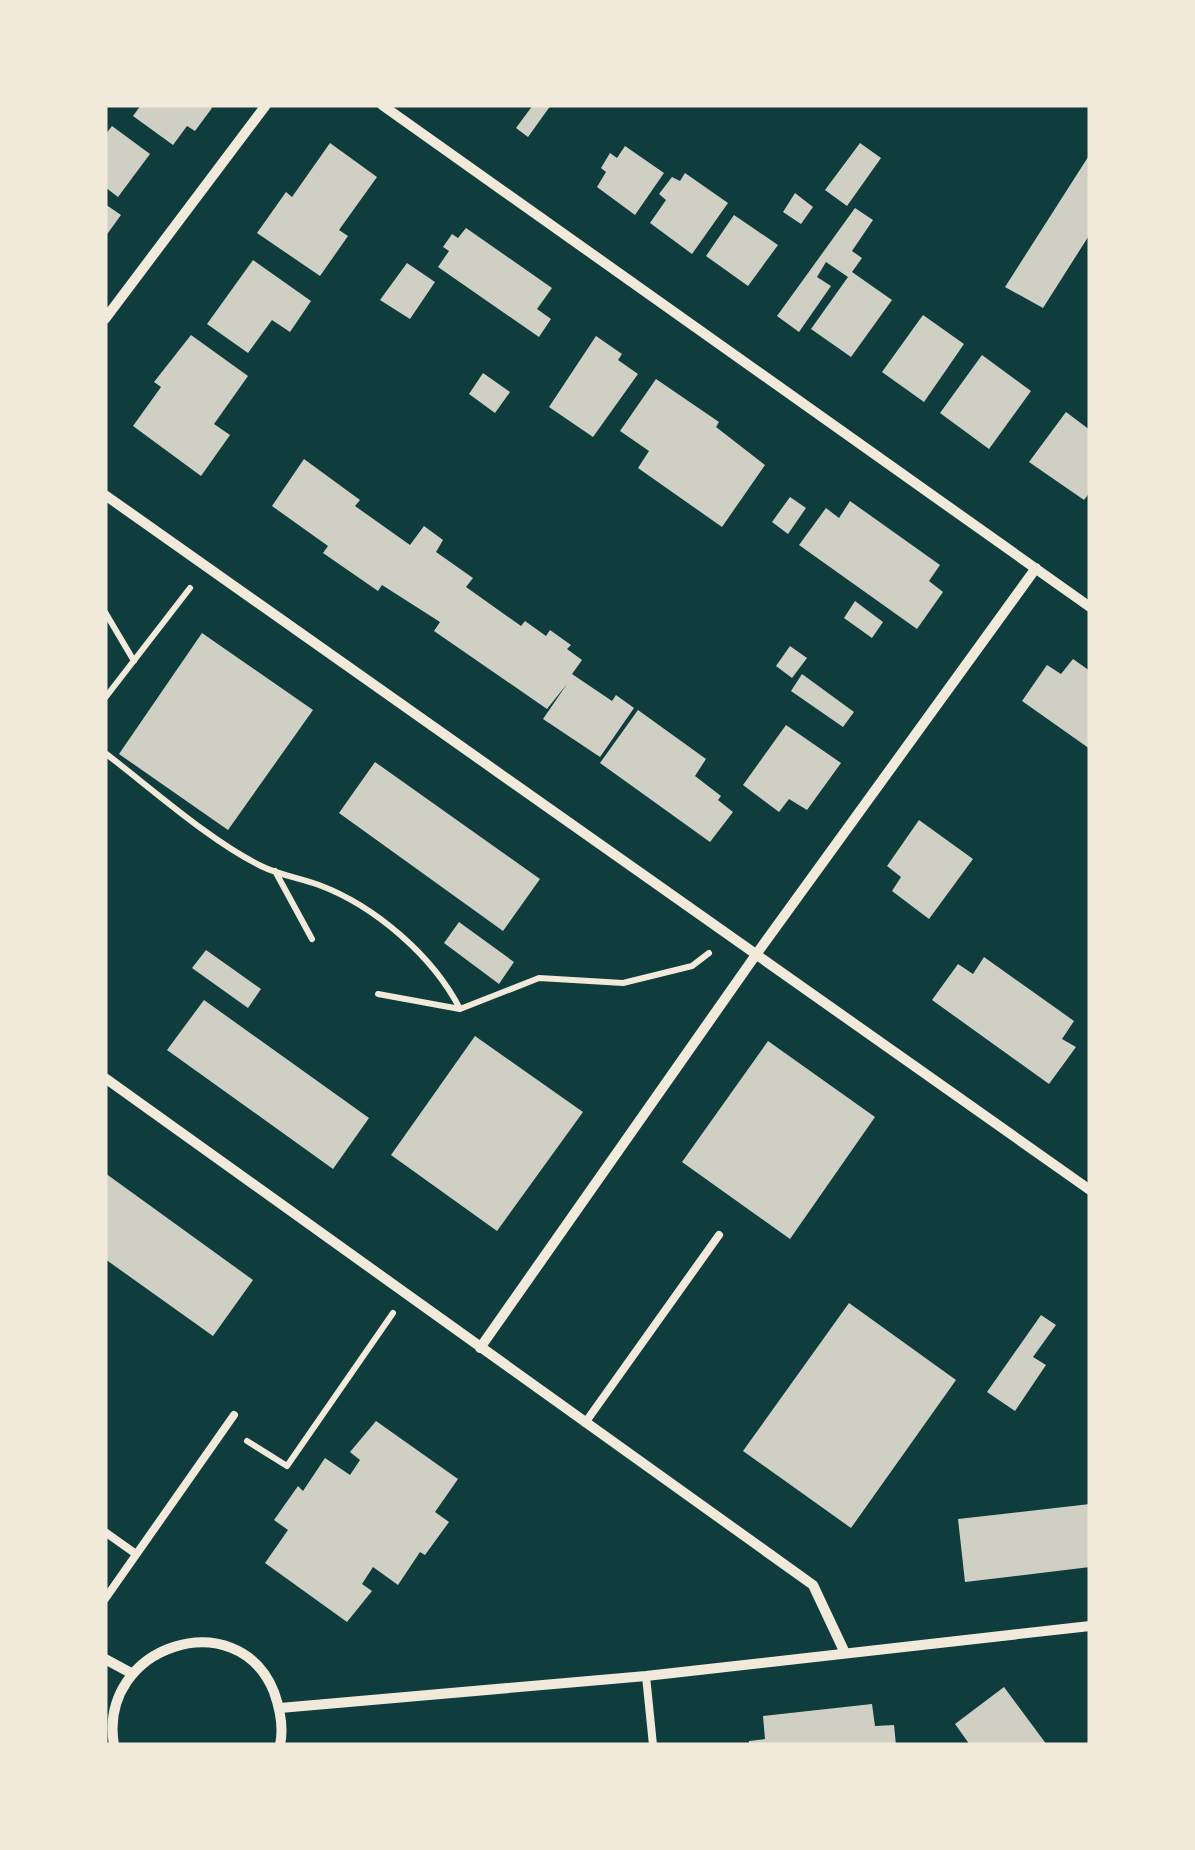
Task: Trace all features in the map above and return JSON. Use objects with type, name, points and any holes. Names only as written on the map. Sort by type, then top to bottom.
[{"type":"street","points":[[105,319],[266,105]]},
{"type":"street","points":[[382,105],[1090,607]]},
{"type":"street","points":[[105,496],[1090,1190]]},
{"type":"street","points":[[480,1348],[755,956],[1036,568]]},
{"type":"street","points":[[105,1078],[813,1585],[846,1653]]},
{"type":"street","points":[[280,1708],[646,1676],[1090,1626]]},
{"type":"street","points":[[114,1745],[108,1729],[130,1673],[151,1655],[176,1645],[203,1642],[229,1648],[252,1662],[270,1682],[280,1708],[280,1745]]},
{"type":"street","points":[[105,1659],[130,1673]]},
{"type":"lane","points":[[585,1422],[718,1236]]},
{"type":"lane","points":[[105,1599],[234,1416]]},
{"type":"lane","points":[[105,1532],[136,1554]]},
{"type":"lane","points":[[646,1676],[653,1745]]},
{"type":"path","points":[[105,698],[207,567]]},
{"type":"path","points":[[105,612],[134,661]]},
{"type":"path","points":[[105,753],[231,848],[275,871],[323,886],[389,925],[444,978],[460,1009]]},
{"type":"path","points":[[275,871],[312,939]]},
{"type":"path","points":[[378,994],[460,1009],[539,978],[623,983],[692,966],[730,938]]},
{"type":"path","points":[[224,1428],[287,1466],[406,1294]]},
{"type":"building","points":[[141,105],[212,108],[195,131],[187,126],[173,145],[133,116]]},
{"type":"building","points":[[533,105],[551,105],[528,137],[516,128]]},
{"type":"building","points":[[112,126],[150,154],[118,197],[105,187],[105,135]]},
{"type":"building","points":[[330,143],[377,177],[339,230],[348,236],[320,276],[257,233],[286,192],[292,197]]},
{"type":"building","points":[[860,143],[881,158],[847,206],[825,190]]},
{"type":"building","points":[[625,146],[664,173],[635,215],[597,187],[606,172],[601,168],[610,153],[617,158]]},
{"type":"building","points":[[1090,154],[1090,234],[1043,308],[1005,287]]},
{"type":"building","points":[[685,173],[728,203],[692,254],[650,223],[666,200],[659,194],[672,177],[680,181]]},
{"type":"building","points":[[795,193],[813,207],[801,224],[783,212]]},
{"type":"building","points":[[105,204],[121,215],[105,237]]},
{"type":"building","points":[[855,208],[873,220],[852,251],[862,258],[852,272],[892,300],[851,357],[811,329],[848,277],[826,262],[817,277],[831,286],[799,332],[777,316]]},
{"type":"building","points":[[734,215],[778,245],[748,286],[706,256]]},
{"type":"building","points":[[466,228],[552,288],[537,309],[551,319],[539,337],[438,267],[449,251],[443,247],[452,234],[458,238]]},
{"type":"building","points":[[253,260],[311,301],[290,332],[272,320],[248,353],[207,324]]},
{"type":"building","points":[[407,263],[435,282],[410,319],[380,300]]},
{"type":"building","points":[[923,315],[964,344],[924,402],[882,372]]},
{"type":"building","points":[[191,335],[248,376],[214,424],[230,435],[201,476],[133,426],[161,387],[154,382]]},
{"type":"building","points":[[596,336],[622,354],[618,360],[638,374],[593,437],[549,407]]},
{"type":"building","points":[[982,355],[1031,391],[989,449],[940,413]]},
{"type":"building","points":[[483,373],[510,392],[495,413],[469,394]]},
{"type":"building","points":[[656,379],[719,422],[716,427],[765,465],[722,527],[638,468],[649,451],[620,431]]},
{"type":"building","points":[[1066,412],[1090,430],[1090,492],[1084,500],[1029,462]]},
{"type":"building","points":[[304,459],[360,500],[355,506],[410,545],[424,526],[443,540],[436,552],[473,578],[466,587],[521,626],[525,621],[546,636],[550,630],[571,645],[567,649],[582,660],[572,674],[612,701],[616,695],[634,708],[600,757],[543,719],[567,684],[547,709],[434,631],[440,622],[382,585],[378,591],[323,553],[328,546],[272,506]]},
{"type":"building","points":[[790,497],[806,508],[788,534],[772,522]]},
{"type":"building","points":[[850,501],[940,565],[929,581],[943,592],[917,629],[799,545],[826,508],[839,518]]},
{"type":"building","points":[[855,601],[883,622],[872,638],[844,618]]},
{"type":"building","points":[[202,633],[313,710],[228,830],[119,754]]},
{"type":"building","points":[[790,646],[807,658],[792,678],[776,666]]},
{"type":"building","points":[[1073,659],[1090,671],[1090,749],[1022,701],[1047,665],[1061,674]]},
{"type":"building","points":[[802,674],[854,712],[843,727],[791,691]]},
{"type":"building","points":[[638,710],[706,759],[695,776],[721,796],[718,800],[733,812],[710,842],[600,763]]},
{"type":"building","points":[[786,725],[841,763],[807,810],[789,799],[779,812],[743,785]]},
{"type":"building","points":[[375,762],[540,879],[503,931],[339,813]]},
{"type":"building","points":[[919,820],[973,859],[929,919],[892,891],[901,877],[887,866]]},
{"type":"building","points":[[459,922],[514,962],[499,984],[444,943]]},
{"type":"building","points":[[206,950],[261,989],[248,1008],[192,968]]},
{"type":"building","points":[[984,957],[1074,1021],[1062,1039],[1076,1047],[1049,1084],[932,1000],[958,964],[973,974]]},
{"type":"building","points":[[204,1000],[369,1118],[333,1169],[167,1050]]},
{"type":"building","points":[[475,1036],[583,1112],[497,1231],[391,1155]]},
{"type":"building","points":[[768,1041],[875,1117],[790,1239],[682,1162]]},
{"type":"building","points":[[105,1173],[253,1280],[213,1336],[105,1259]]},
{"type":"building","points":[[849,1303],[956,1380],[851,1528],[743,1451]]},
{"type":"building","points":[[1041,1315],[1056,1325],[1033,1357],[1046,1365],[1015,1411],[987,1392]]},
{"type":"building","points":[[376,1421],[458,1479],[435,1512],[449,1522],[425,1555],[420,1552],[398,1585],[373,1567],[362,1584],[372,1591],[347,1622],[265,1563],[288,1530],[274,1520],[298,1486],[303,1491],[325,1458],[350,1475],[360,1460],[350,1452]]},
{"type":"building","points":[[1090,1504],[1090,1567],[965,1582],[958,1519]]},
{"type":"building","points":[[1004,1687],[1047,1745],[970,1745],[955,1724]]},
{"type":"building","points":[[872,1704],[875,1726],[894,1725],[896,1745],[749,1745],[749,1741],[765,1739],[763,1716]]}]
